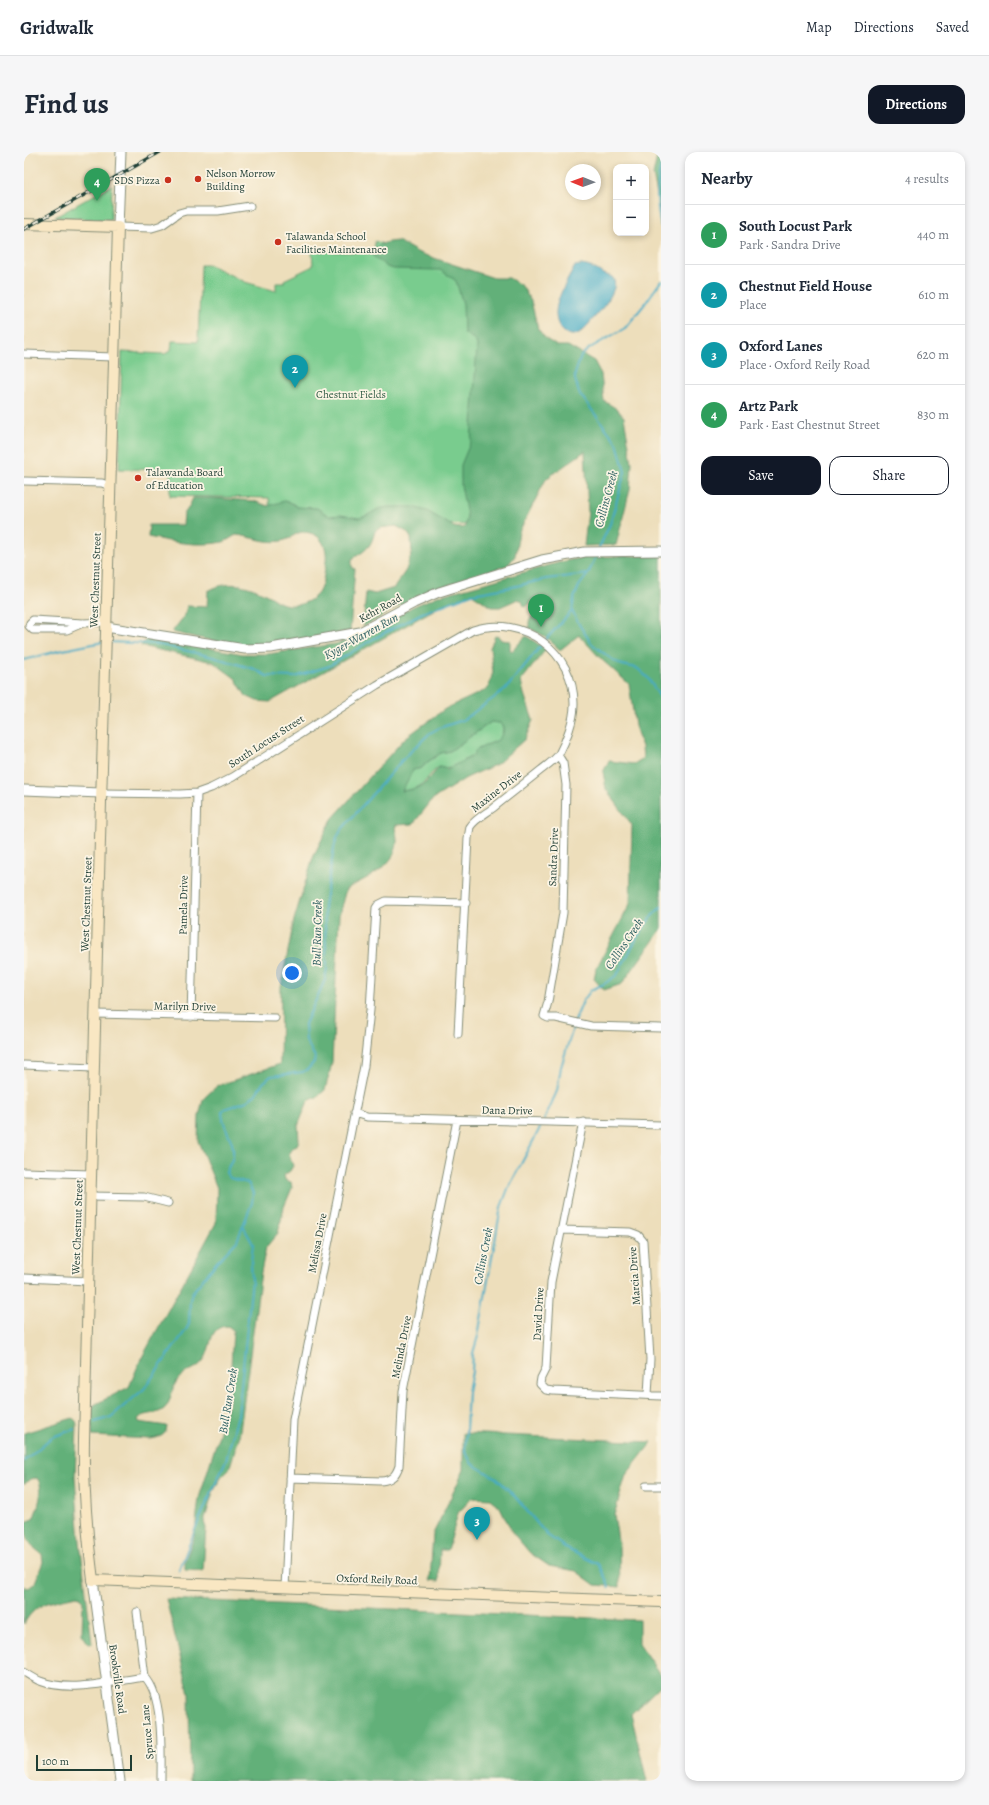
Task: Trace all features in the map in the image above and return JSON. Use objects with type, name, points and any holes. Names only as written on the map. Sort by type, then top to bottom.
[{"type":"main road","points":[[24,224],[118,228]]},
{"type":"main road","name":"West Chestnut Street","points":[[93,1580],[86,1520],[83,1470],[118,228]]},
{"type":"main road","name":"Oxford Reily Road","points":[[93,1580],[661,1602]]},
{"type":"street","points":[[121,152],[118,228],[152,228],[162,225],[179,213],[186,211],[218,211],[250,206]]},
{"type":"street","points":[[24,354],[114,357]]},
{"type":"street","points":[[24,481],[102,483],[110,486]]},
{"type":"street","name":"Kehr Road","points":[[106,633],[245,648],[271,648],[360,632],[414,603],[439,592],[542,560],[585,552],[661,551]]},
{"type":"street","points":[[83,623],[67,630],[33,630],[29,626],[31,620],[83,623],[106,633]]},
{"type":"street","name":"South Locust Street","points":[[24,790],[101,793],[197,793],[233,777],[341,707],[457,638],[480,628],[498,626],[521,630],[540,638],[556,652],[567,668],[572,682],[574,713],[558,755]]},
{"type":"street","name":"Maxine Drive","points":[[458,1034],[466,903],[468,838],[470,827],[558,755]]},
{"type":"street","name":"Sandra Drive","points":[[558,755],[563,763],[566,785],[563,913],[548,1002],[543,1014],[545,1017],[575,1023],[661,1028]]},
{"type":"street","name":"Pamela Drive","points":[[191,1017],[197,793]]},
{"type":"street","name":"Melissa Drive","points":[[285,1588],[293,1420],[365,1059],[370,1010],[376,913],[378,905],[386,901],[466,903]]},
{"type":"street","name":"Marilyn Drive","points":[[95,1014],[275,1018]]},
{"type":"street","points":[[24,1065],[94,1068]]},
{"type":"street","name":"Dana Drive","points":[[354,1113],[367,1117],[661,1125]]},
{"type":"street","name":"Melinda Drive","points":[[290,1478],[381,1481],[388,1480],[397,1472],[399,1466],[403,1391],[457,1120]]},
{"type":"street","name":"David Drive","points":[[583,1122],[551,1282],[546,1368],[540,1384],[546,1390],[553,1391],[661,1396]]},
{"type":"street","points":[[24,1172],[91,1174]]},
{"type":"street","points":[[90,1196],[144,1197],[168,1203]]},
{"type":"street","name":"Marcia Drive","points":[[561,1230],[630,1232],[638,1235],[643,1241],[650,1359],[648,1395]]},
{"type":"street","points":[[24,1278],[88,1281]]},
{"type":"street","points":[[646,1486],[661,1486]]},
{"type":"street","name":"Brookville Road","points":[[93,1580],[120,1781]]},
{"type":"street","name":"Spruce Lane","points":[[137,1612],[145,1677],[150,1682],[159,1719],[161,1781]]},
{"type":"street","points":[[24,1672],[39,1681],[62,1686],[145,1677]]},
{"type":"green space","points":[[658,152],[661,152],[661,214],[653,175]]},
{"type":"green space","points":[[112,185],[111,220],[55,217]]},
{"type":"green space","name":"Chestnut Fields","points":[[375,241],[446,267],[482,297],[476,525],[270,521],[269,498],[170,496],[170,470],[119,469],[122,352],[165,354],[171,350],[172,341],[198,342],[201,265],[210,265],[245,282],[276,291],[276,283],[284,283],[284,280],[313,266],[312,251],[374,253]]},
{"type":"green space","points":[[398,241],[419,253],[494,278],[509,278],[522,286],[531,301],[538,329],[546,339],[557,346],[568,346],[594,361],[601,374],[604,401],[617,409],[624,417],[632,463],[630,489],[616,545],[584,546],[588,512],[585,451],[546,479],[519,532],[515,556],[508,565],[442,587],[409,600],[363,627],[366,592],[375,594],[394,588],[406,570],[412,552],[411,538],[407,532],[396,526],[380,528],[375,531],[370,545],[352,559],[352,567],[355,569],[350,631],[293,642],[258,645],[226,643],[172,632],[185,615],[187,606],[207,607],[208,591],[222,585],[229,584],[251,588],[287,605],[298,605],[304,603],[315,597],[318,592],[322,584],[326,566],[326,552],[324,544],[316,536],[305,532],[299,533],[285,540],[275,542],[236,535],[223,542],[205,544],[176,542],[148,537],[149,525],[183,525],[184,514],[193,498],[254,501],[268,506],[284,501],[292,503],[297,507],[317,508],[329,516],[341,515],[359,518],[378,509],[388,507],[413,507],[427,511],[454,527],[465,527],[467,516],[461,485],[461,465],[471,441],[477,345],[475,340],[464,333],[463,304],[456,281],[440,270],[394,269],[387,267],[372,255],[374,251],[382,244]]},
{"type":"green space","points":[[661,556],[661,930],[622,984],[604,990],[594,979],[596,969],[630,904],[632,825],[606,789],[603,772],[609,761],[634,764],[643,758],[642,747],[635,726],[629,684],[601,659],[579,635],[560,650],[546,637],[529,628],[529,621],[538,607],[537,602],[532,601],[526,607],[522,601],[518,599],[500,607],[492,607],[472,594],[444,604],[270,702],[257,701],[246,696],[235,678],[213,662],[141,646],[148,637],[243,654],[268,654],[336,644],[368,633],[412,607],[438,596],[565,561],[588,557]]},
{"type":"green space","points":[[495,636],[499,637],[501,640],[510,641],[510,650],[512,651],[526,636],[546,649],[521,681],[533,720],[525,739],[497,764],[466,778],[433,799],[413,824],[396,825],[397,840],[391,859],[384,867],[375,873],[346,889],[339,915],[332,1063],[325,1090],[317,1097],[308,1101],[298,1126],[299,1140],[297,1146],[292,1148],[289,1153],[293,1166],[290,1171],[284,1175],[285,1180],[291,1182],[292,1188],[284,1207],[278,1233],[266,1247],[261,1272],[239,1438],[229,1469],[221,1477],[213,1492],[204,1522],[206,1528],[203,1571],[185,1570],[185,1561],[194,1538],[199,1498],[229,1403],[233,1330],[228,1326],[221,1327],[217,1330],[213,1334],[206,1356],[200,1365],[185,1373],[178,1379],[173,1388],[167,1406],[161,1411],[140,1417],[138,1419],[139,1422],[167,1426],[166,1432],[162,1436],[150,1439],[92,1436],[92,1411],[94,1405],[129,1387],[140,1361],[216,1223],[217,1188],[198,1141],[199,1116],[203,1099],[217,1086],[280,1064],[281,987],[294,920],[313,857],[332,819],[405,738],[445,709],[488,689],[493,672],[490,648]],"holes":[[[491,722],[500,723],[503,727],[503,733],[498,740],[476,750],[473,756],[447,769],[440,767],[422,786],[402,791],[413,770],[422,768],[426,763],[441,753],[450,751]]]},
{"type":"green space","points":[[491,722],[500,723],[503,727],[502,735],[499,740],[487,745],[452,767],[439,767],[416,788],[401,791],[413,770],[422,768],[426,763],[441,753],[450,751]]},
{"type":"green space","points":[[73,1418],[77,1425],[75,1477],[80,1542],[92,1644],[88,1643],[82,1634],[83,1603],[81,1597],[76,1596],[46,1604],[34,1611],[24,1624],[24,1586],[28,1588],[34,1585],[43,1562],[42,1554],[31,1544],[26,1532],[26,1522],[33,1519],[39,1504],[41,1492],[37,1478],[30,1479],[24,1485],[24,1433]]},
{"type":"green space","points":[[463,1433],[652,1442],[626,1475],[614,1515],[619,1546],[620,1587],[595,1585],[576,1571],[549,1566],[530,1553],[512,1532],[500,1507],[490,1499],[472,1498],[458,1513],[448,1550],[440,1550],[439,1581],[430,1580],[433,1534],[463,1472]]},
{"type":"green space","points":[[166,1599],[639,1620],[639,1644],[661,1676],[661,1685],[631,1714],[647,1781],[190,1781],[189,1693]]},
{"type":"water","points":[[581,265],[593,268],[612,277],[614,286],[610,298],[598,314],[582,331],[574,335],[570,335],[563,331],[558,324],[556,316],[557,307],[559,298],[575,266]]},
{"type":"waterway","name":"Collins Creek","points":[[661,164],[657,196],[661,227]]},
{"type":"waterway","name":"Collins Creek","points":[[599,548],[610,524],[625,472],[617,443],[579,393],[575,374],[581,356],[590,348],[625,328],[661,281]]},
{"type":"waterway","name":"Collins Creek","points":[[597,554],[588,574],[579,586],[574,598],[572,611],[592,644],[622,665],[637,668],[648,678],[661,699]]},
{"type":"waterway","name":"Kyger-Warren Run","points":[[109,642],[157,644],[213,657],[254,669],[267,676],[295,677],[329,666],[373,639],[422,613],[472,594],[546,579],[588,574]]},
{"type":"waterway","name":"Bull Run Creek","points":[[95,1422],[111,1417],[144,1389],[186,1330],[189,1324],[190,1300],[192,1293],[217,1262],[237,1241],[252,1203],[253,1193],[248,1183],[230,1178],[226,1173],[232,1160],[233,1149],[224,1123],[222,1112],[224,1109],[247,1101],[255,1095],[263,1083],[271,1076],[303,1072],[314,1062],[315,1057],[306,1041],[305,1024],[325,980],[327,968],[324,906],[337,837],[343,828],[404,758],[430,733],[439,728],[463,720],[505,690],[547,638],[572,611]]},
{"type":"waterway","name":"Kyger-Warren Run","points":[[24,660],[58,651],[103,642]]},
{"type":"waterway","name":"Collins Creek","points":[[544,1120],[557,1091],[561,1067],[576,1018],[583,1001],[591,990],[604,984],[617,975],[638,936],[651,917],[661,907]]},
{"type":"waterway","name":"Collins Creek","points":[[542,1124],[508,1189],[501,1207],[478,1336],[473,1353],[472,1372],[468,1391],[465,1451],[472,1464],[496,1478],[512,1493],[547,1535],[569,1550],[598,1564],[609,1588]]},
{"type":"waterway","name":"Bull Run Creek","points":[[179,1571],[196,1527],[226,1460],[238,1415],[252,1280],[251,1262],[253,1244],[243,1226]]},
{"type":"waterway","name":"Bull Run Creek","points":[[24,1461],[52,1437],[75,1429]]},
{"type":"railway","points":[[24,229],[160,152]]},
{"type":"place","name":"Nelson Morrow Building","points":[[198,179]]},
{"type":"place","name":"SDS Pizza","points":[[168,180]]},
{"type":"place","name":"Artz Park","points":[[97,201]]},
{"type":"place","name":"Talawanda School Facilities Maintenance","points":[[278,242]]},
{"type":"place","name":"Chestnut Field House","points":[[295,388]]},
{"type":"place","name":"Talawanda Board of Education","points":[[138,478]]},
{"type":"place","name":"South Locust Park","points":[[541,627]]},
{"type":"place","name":"Oxford Lanes","points":[[477,1540]]}]
